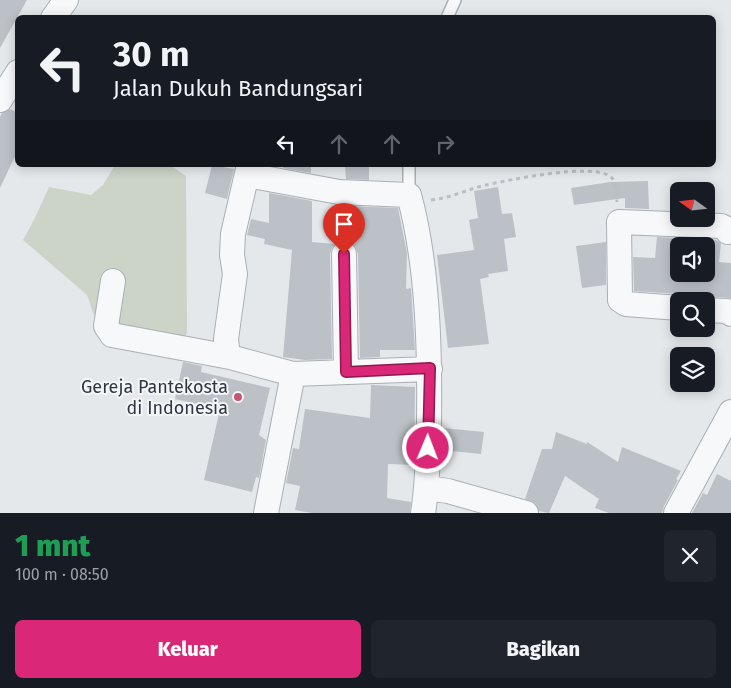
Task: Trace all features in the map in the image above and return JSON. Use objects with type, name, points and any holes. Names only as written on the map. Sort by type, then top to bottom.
[{"type":"street","points":[[55,15],[66,0]]},
{"type":"street","points":[[0,100],[15,77]]},
{"type":"street","points":[[230,357],[226,339],[235,274],[232,255],[233,234],[248,170],[338,192],[410,198],[423,267],[430,368],[427,488],[423,513]]},
{"type":"street","points":[[670,307],[626,304],[620,300],[618,222],[722,226],[728,232]]},
{"type":"street","points":[[344,254],[346,372]]},
{"type":"street","points":[[114,281],[106,326],[112,335],[230,357],[293,374],[430,368]]},
{"type":"street","points":[[715,310],[727,311],[731,314]]},
{"type":"street","points":[[266,513],[293,374]]},
{"type":"street","points":[[676,513],[731,412]]},
{"type":"street","points":[[427,488],[526,513]]},
{"type":"lane","points":[[448,15],[455,0]]},
{"type":"lane","points":[[409,167],[410,198]]},
{"type":"path","points":[[410,198],[443,199],[485,185],[547,174],[595,171],[612,177],[618,222]]},
{"type":"path","points":[[338,192],[344,254]]},
{"type":"shaded area","points":[[114,167],[173,167],[186,176],[187,332],[178,360],[104,344],[87,295],[23,240],[49,187],[91,195],[103,185]]},
{"type":"building","points":[[0,0],[27,0],[19,15],[15,15],[15,21],[0,48]]},
{"type":"building","points":[[10,109],[15,112],[15,156],[0,188],[0,117],[2,113]]},
{"type":"building","points":[[212,167],[234,169],[227,199],[205,193]]},
{"type":"building","points":[[311,167],[311,173],[283,168]]},
{"type":"building","points":[[345,167],[369,167],[369,180],[346,179]]},
{"type":"building","points":[[648,181],[649,209],[625,208],[625,198],[574,205],[571,188],[610,182]]},
{"type":"building","points":[[498,187],[502,214],[512,213],[516,237],[504,239],[508,271],[488,274],[489,277],[480,279],[489,344],[448,348],[437,255],[474,250],[469,220],[478,218],[474,191]]},
{"type":"building","points":[[269,193],[312,201],[312,242],[335,244],[330,254],[332,359],[305,360],[283,357],[292,250],[264,244],[265,239],[247,235],[251,219],[269,223]]},
{"type":"building","points":[[349,206],[398,208],[407,253],[406,289],[411,288],[415,350],[380,350],[380,357],[360,358],[358,254],[355,247],[348,241]]},
{"type":"building","points":[[657,237],[670,238],[670,282],[715,282],[716,240],[721,243],[719,262],[731,263],[731,298],[715,297],[715,292],[670,293],[634,291],[633,257],[655,258]]},
{"type":"building","points":[[606,242],[606,285],[582,288],[576,246]]},
{"type":"building","points":[[183,362],[202,366],[201,372],[270,388],[259,435],[266,440],[259,478],[256,477],[252,492],[204,480],[220,409],[175,399]]},
{"type":"building","points":[[371,385],[415,387],[414,465],[388,464],[387,498],[411,502],[410,513],[312,513],[295,510],[300,486],[286,483],[293,448],[299,449],[305,409],[370,418]]},
{"type":"building","points":[[443,428],[484,432],[481,454],[442,450]]},
{"type":"building","points":[[556,432],[587,444],[587,442],[618,462],[622,447],[681,471],[662,513],[609,513],[595,508],[599,499],[565,476],[549,513],[539,511],[535,503],[525,499],[542,449],[552,449]]},
{"type":"building","points":[[717,474],[731,481],[731,513],[692,513],[703,493],[707,495]]},
{"type":"place","name":"Gereja Pantekosta di Indonesia","points":[[238,397]]},
{"type":"route","points":[[344,254],[346,372],[430,368],[428,448]]}]
